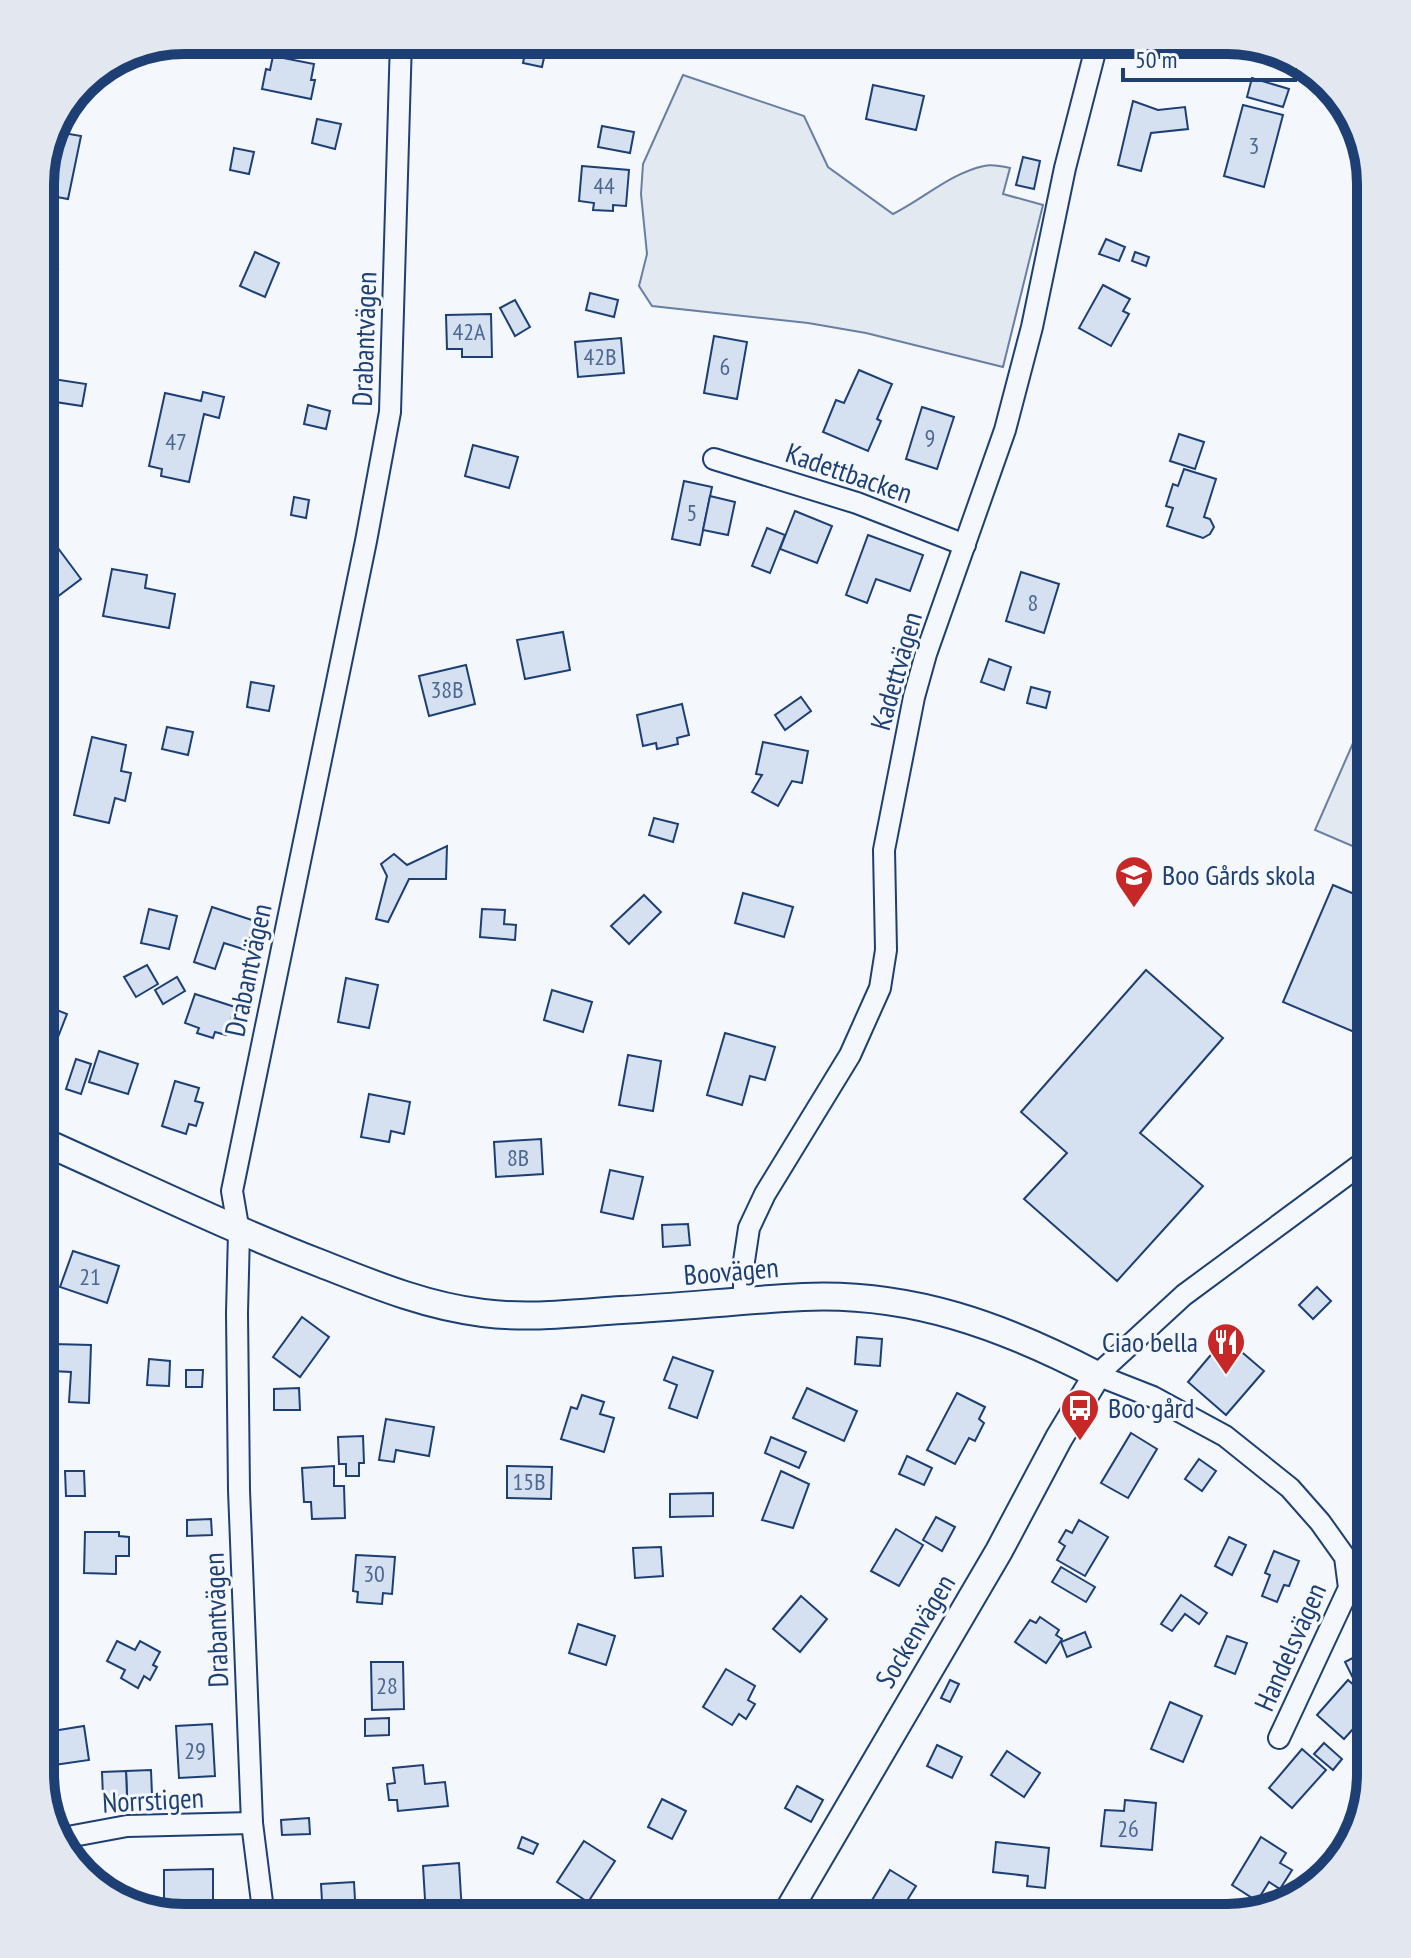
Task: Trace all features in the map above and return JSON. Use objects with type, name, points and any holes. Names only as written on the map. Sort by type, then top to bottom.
[{"type":"street","name":"Drabantvägen","points":[[262,1904],[252,1823],[239,1490],[239,1232],[232,1191],[390,412],[401,54]]},
{"type":"street","name":"Kadettvägen","points":[[744,1302],[744,1261],[749,1228],[765,1194],[850,1055],[880,988],[886,950],[883,858],[922,668],[996,460],[1032,327],[1065,168],[1094,54]]},
{"type":"street","name":"Kadettbacken","points":[[714,459],[857,503],[965,545]]},
{"type":"street","name":"Boovägen","points":[[54,1146],[239,1232],[400,1295],[449,1308],[529,1317],[805,1297],[891,1301],[944,1311],[1033,1342],[1097,1375]]},
{"type":"street","points":[[1097,1375],[1184,1295],[1357,1167]]},
{"type":"street","name":"Handelsvägen","points":[[1097,1375],[1153,1397],[1225,1436],[1290,1488],[1345,1557],[1349,1588],[1279,1738]]},
{"type":"street","name":"Sockenvägen","points":[[792,1904],[999,1551],[1059,1438],[1097,1375]]},
{"type":"street","name":"Norrstigen","points":[[70,1837],[127,1826],[252,1823]]},
{"type":"shaded area","points":[[683,75],[804,116],[828,167],[893,214],[972,169],[990,165],[1010,168],[1003,194],[1043,205],[1003,367],[866,333],[808,323],[652,306],[639,286],[647,254],[641,194],[643,164]]},
{"type":"shaded area","points":[[1357,734],[1357,848],[1315,830]]},
{"type":"building","points":[[525,54],[545,54],[542,67],[523,63]]},
{"type":"building","points":[[273,56],[314,64],[311,99],[262,89],[266,69],[270,70]]},
{"type":"building","points":[[1252,78],[1289,89],[1283,107],[1247,97]]},
{"type":"building","points":[[873,85],[924,96],[916,130],[866,119]]},
{"type":"building","points":[[1133,101],[1158,110],[1185,107],[1188,129],[1151,133],[1141,171],[1118,165]]},
{"type":"building","points":[[1243,105],[1283,115],[1264,187],[1224,176]]},
{"type":"building","points":[[317,119],[341,124],[335,149],[312,143]]},
{"type":"building","points":[[602,126],[634,132],[630,153],[598,147]]},
{"type":"building","points":[[65,133],[81,136],[68,199],[54,196],[58,151]]},
{"type":"building","points":[[234,148],[254,152],[249,174],[230,170]]},
{"type":"building","points":[[1023,157],[1040,161],[1034,189],[1016,185]]},
{"type":"building","points":[[582,166],[629,170],[626,206],[613,205],[613,211],[593,210],[594,203],[579,201]]},
{"type":"building","points":[[1106,239],[1125,247],[1119,261],[1099,254]]},
{"type":"building","points":[[255,252],[279,263],[265,297],[240,286]]},
{"type":"building","points":[[1135,252],[1149,257],[1146,266],[1132,261]]},
{"type":"building","points":[[1103,285],[1130,299],[1123,311],[1129,314],[1111,346],[1079,328]]},
{"type":"building","points":[[590,293],[618,300],[614,317],[586,310]]},
{"type":"building","points":[[515,300],[530,327],[515,336],[500,308]]},
{"type":"building","points":[[491,314],[492,357],[462,357],[462,349],[447,349],[446,315]]},
{"type":"building","points":[[714,336],[747,342],[737,399],[704,393]]},
{"type":"building","points":[[621,338],[624,373],[578,377],[575,342]]},
{"type":"building","points":[[859,370],[892,384],[868,451],[823,432],[836,400],[844,403]]},
{"type":"building","points":[[54,379],[86,384],[82,406],[55,402],[54,408]]},
{"type":"building","points":[[203,392],[224,397],[219,418],[204,414],[189,482],[161,476],[162,469],[149,466],[165,393],[201,401]]},
{"type":"building","points":[[308,405],[330,411],[326,429],[304,424]]},
{"type":"building","points":[[922,407],[954,417],[937,469],[906,459]]},
{"type":"building","points":[[1179,434],[1204,442],[1195,469],[1170,461]]},
{"type":"building","points":[[473,445],[518,457],[509,488],[465,476]]},
{"type":"building","points":[[1184,469],[1216,479],[1204,517],[1210,519],[1214,527],[1203,538],[1167,526],[1173,508],[1166,506],[1173,484],[1178,486]]},
{"type":"building","points":[[684,481],[712,487],[700,545],[672,539]]},
{"type":"building","points":[[710,496],[735,502],[728,535],[703,530]]},
{"type":"building","points":[[294,497],[309,500],[306,518],[291,515]]},
{"type":"building","points":[[795,511],[832,526],[817,563],[780,549]]},
{"type":"building","points":[[767,528],[785,535],[770,573],[752,566]]},
{"type":"building","points":[[868,535],[923,555],[910,591],[876,579],[867,603],[846,595]]},
{"type":"building","points":[[54,543],[81,579],[54,599]]},
{"type":"building","points":[[112,569],[147,575],[145,588],[175,594],[169,628],[103,616]]},
{"type":"building","points":[[1021,572],[1059,584],[1044,633],[1006,621]]},
{"type":"building","points":[[563,632],[570,670],[525,679],[517,640]]},
{"type":"building","points":[[989,659],[1011,667],[1004,690],[981,682]]},
{"type":"building","points":[[466,665],[475,704],[429,716],[419,676]]},
{"type":"building","points":[[251,682],[274,686],[269,711],[247,707]]},
{"type":"building","points":[[1031,687],[1050,692],[1046,708],[1027,703]]},
{"type":"building","points":[[801,697],[811,711],[785,730],[775,715]]},
{"type":"building","points":[[682,704],[689,735],[677,738],[678,744],[657,749],[656,743],[643,746],[637,715]]},
{"type":"building","points":[[167,727],[193,732],[188,755],[162,749]]},
{"type":"building","points":[[92,737],[126,745],[121,771],[131,773],[125,801],[115,798],[109,823],[74,815]]},
{"type":"building","points":[[763,742],[808,751],[802,783],[792,781],[778,806],[752,792],[762,775],[756,774]]},
{"type":"building","points":[[654,818],[678,824],[673,842],[649,835]]},
{"type":"building","points":[[447,846],[446,879],[409,879],[388,922],[376,919],[387,876],[381,864],[394,854],[407,865]]},
{"type":"building","points":[[1333,885],[1357,895],[1357,1033],[1283,1002]]},
{"type":"building","points":[[743,893],[793,907],[784,937],[735,923]]},
{"type":"building","points":[[644,895],[661,912],[629,944],[611,926]]},
{"type":"building","points":[[212,907],[255,921],[246,950],[224,943],[215,969],[194,962]]},
{"type":"building","points":[[149,909],[177,916],[169,949],[141,943]]},
{"type":"building","points":[[482,909],[505,910],[504,924],[516,925],[515,940],[480,937]]},
{"type":"building","points":[[147,965],[158,984],[136,997],[124,977]]},
{"type":"building","points":[[1146,970],[1223,1038],[1140,1133],[1203,1186],[1117,1281],[1024,1199],[1067,1153],[1021,1112]]},
{"type":"building","points":[[177,977],[185,991],[163,1004],[155,990]]},
{"type":"building","points":[[346,978],[378,985],[369,1028],[338,1022]]},
{"type":"building","points":[[552,990],[592,1002],[583,1032],[544,1020]]},
{"type":"building","points":[[195,994],[235,1007],[226,1035],[215,1032],[213,1038],[197,1033],[199,1028],[185,1023]]},
{"type":"building","points":[[54,1009],[67,1014],[58,1037],[54,1036]]},
{"type":"building","points":[[725,1033],[775,1047],[765,1080],[750,1076],[742,1105],[707,1095]]},
{"type":"building","points":[[99,1051],[138,1064],[128,1094],[89,1082]]},
{"type":"building","points":[[628,1055],[661,1061],[653,1111],[619,1105]]},
{"type":"building","points":[[76,1059],[91,1064],[81,1094],[66,1089]]},
{"type":"building","points":[[175,1081],[199,1088],[195,1101],[203,1103],[196,1126],[189,1124],[186,1134],[162,1126]]},
{"type":"building","points":[[369,1094],[410,1102],[404,1134],[391,1131],[389,1142],[361,1137]]},
{"type":"building","points":[[541,1139],[543,1174],[496,1177],[494,1142]]},
{"type":"building","points":[[610,1170],[643,1177],[633,1219],[601,1212]]},
{"type":"building","points":[[688,1224],[690,1245],[663,1247],[662,1225]]},
{"type":"building","points":[[73,1251],[119,1266],[107,1303],[60,1287]]},
{"type":"building","points":[[1317,1287],[1331,1301],[1313,1319],[1299,1305]]},
{"type":"building","points":[[302,1317],[329,1337],[300,1377],[273,1357]]},
{"type":"building","points":[[857,1337],[882,1339],[880,1366],[855,1364]]},
{"type":"building","points":[[54,1344],[91,1345],[89,1403],[69,1402],[71,1372],[54,1371]]},
{"type":"building","name":"Ciao bella","points":[[1237,1348],[1264,1371],[1226,1415],[1188,1382],[1215,1350],[1227,1361]]},
{"type":"building","points":[[673,1357],[713,1371],[697,1418],[669,1408],[677,1385],[664,1380]]},
{"type":"building","points":[[149,1359],[170,1361],[169,1386],[147,1385]]},
{"type":"building","points":[[186,1370],[203,1370],[202,1387],[186,1387]]},
{"type":"building","points":[[299,1388],[300,1410],[274,1410],[274,1389]]},
{"type":"building","points":[[807,1388],[857,1411],[844,1441],[793,1418]]},
{"type":"building","points":[[957,1393],[985,1407],[979,1419],[984,1423],[975,1441],[969,1438],[955,1464],[927,1450]]},
{"type":"building","points":[[582,1395],[604,1402],[600,1414],[614,1418],[604,1452],[561,1439],[571,1407],[577,1409]]},
{"type":"building","points":[[386,1419],[434,1427],[429,1456],[396,1450],[394,1462],[379,1460]]},
{"type":"building","points":[[1131,1433],[1157,1449],[1128,1498],[1101,1483]]},
{"type":"building","points":[[363,1436],[364,1463],[359,1463],[359,1476],[346,1476],[346,1464],[339,1464],[338,1437]]},
{"type":"building","points":[[771,1437],[806,1452],[799,1468],[765,1453]]},
{"type":"building","points":[[907,1456],[932,1468],[924,1485],[899,1474]]},
{"type":"building","points":[[1199,1459],[1216,1471],[1202,1491],[1185,1479]]},
{"type":"building","points":[[334,1466],[334,1486],[344,1486],[345,1518],[312,1519],[311,1502],[304,1502],[302,1468]]},
{"type":"building","points":[[507,1466],[552,1467],[551,1499],[507,1498]]},
{"type":"building","points":[[65,1471],[84,1471],[85,1496],[66,1496]]},
{"type":"building","points":[[781,1471],[809,1484],[793,1528],[762,1520]]},
{"type":"building","points":[[713,1493],[713,1516],[670,1517],[670,1494]]},
{"type":"building","points":[[936,1517],[955,1527],[942,1551],[923,1540]]},
{"type":"building","points":[[211,1519],[212,1535],[187,1536],[187,1520]]},
{"type":"building","points":[[1079,1520],[1108,1537],[1085,1576],[1057,1560],[1065,1546],[1059,1542],[1066,1530],[1072,1533]]},
{"type":"building","points":[[896,1529],[923,1545],[899,1586],[871,1571]]},
{"type":"building","points":[[85,1532],[119,1532],[119,1536],[129,1537],[129,1556],[116,1556],[116,1574],[84,1573]]},
{"type":"building","points":[[1229,1537],[1246,1545],[1232,1575],[1215,1566]]},
{"type":"building","points":[[661,1547],[663,1576],[635,1578],[633,1548]]},
{"type":"building","points":[[1274,1551],[1299,1561],[1289,1586],[1284,1585],[1277,1602],[1262,1596],[1270,1575],[1265,1573]]},
{"type":"building","points":[[356,1555],[395,1557],[392,1594],[383,1593],[382,1604],[357,1602],[358,1592],[353,1591]]},
{"type":"building","points":[[1061,1567],[1095,1587],[1086,1602],[1052,1582]]},
{"type":"building","points":[[1181,1595],[1207,1613],[1199,1624],[1185,1614],[1172,1631],[1161,1624]]},
{"type":"building","points":[[801,1596],[827,1619],[800,1652],[773,1629]]},
{"type":"building","points":[[1040,1617],[1059,1630],[1056,1635],[1062,1639],[1046,1663],[1015,1642],[1030,1620],[1036,1623]]},
{"type":"building","points":[[578,1624],[615,1636],[606,1665],[569,1653]]},
{"type":"building","points":[[1085,1632],[1091,1647],[1067,1657],[1061,1642]]},
{"type":"building","points":[[1227,1636],[1247,1643],[1235,1674],[1215,1666]]},
{"type":"building","points":[[117,1641],[135,1650],[140,1641],[160,1652],[150,1680],[144,1676],[138,1688],[121,1678],[125,1670],[107,1661]]},
{"type":"building","points":[[1357,1656],[1357,1686],[1345,1662]]},
{"type":"building","points":[[371,1662],[403,1662],[404,1709],[372,1710]]},
{"type":"building","points":[[726,1669],[755,1686],[748,1700],[755,1704],[746,1719],[739,1714],[732,1725],[703,1707]]},
{"type":"building","points":[[950,1680],[959,1684],[950,1702],[941,1698]]},
{"type":"building","points":[[1348,1680],[1357,1688],[1356,1732],[1353,1729],[1344,1739],[1317,1715]]},
{"type":"building","points":[[1170,1702],[1202,1716],[1183,1762],[1151,1749]]},
{"type":"building","points":[[389,1718],[389,1735],[365,1736],[365,1719]]},
{"type":"building","points":[[212,1724],[215,1776],[179,1778],[176,1726]]},
{"type":"building","points":[[84,1726],[89,1760],[54,1765],[54,1731]]},
{"type":"building","points":[[1324,1743],[1342,1759],[1333,1770],[1314,1754]]},
{"type":"building","points":[[937,1745],[962,1757],[952,1778],[927,1766]]},
{"type":"building","points":[[1302,1749],[1326,1770],[1292,1808],[1269,1788]]},
{"type":"building","points":[[1007,1751],[1040,1773],[1024,1797],[991,1775]]},
{"type":"building","points":[[423,1765],[425,1784],[445,1782],[448,1806],[398,1811],[397,1800],[389,1800],[387,1784],[395,1783],[393,1768]]},
{"type":"building","points":[[151,1770],[152,1795],[127,1796],[126,1771]]},
{"type":"building","points":[[126,1771],[127,1796],[103,1797],[102,1772]]},
{"type":"building","points":[[797,1786],[823,1800],[811,1822],[785,1808]]},
{"type":"building","points":[[662,1799],[686,1811],[672,1839],[648,1827]]},
{"type":"building","points":[[1125,1800],[1156,1803],[1152,1850],[1101,1846],[1105,1810],[1124,1811]]},
{"type":"building","points":[[309,1818],[310,1834],[282,1835],[281,1820]]},
{"type":"building","points":[[522,1837],[538,1844],[533,1854],[518,1848]]},
{"type":"building","points":[[1261,1837],[1286,1853],[1280,1863],[1292,1870],[1280,1889],[1269,1882],[1256,1901],[1232,1885]]},
{"type":"building","points":[[584,1841],[615,1861],[588,1902],[557,1882]]},
{"type":"building","points":[[996,1842],[1049,1848],[1045,1888],[1027,1886],[1028,1876],[993,1872]]},
{"type":"building","points":[[459,1863],[461,1904],[425,1904],[423,1866]]},
{"type":"building","points":[[213,1869],[213,1902],[164,1902],[164,1870]]},
{"type":"building","points":[[890,1870],[916,1886],[905,1904],[870,1904]]},
{"type":"building","points":[[354,1882],[355,1904],[322,1904],[321,1884]]},
{"type":"place","name":"Boo Gårds skola","points":[[1134,909]]},
{"type":"place","name":"Ciao bella","points":[[1226,1376]]},
{"type":"place","name":"Boo gård","points":[[1080,1442]]}]
